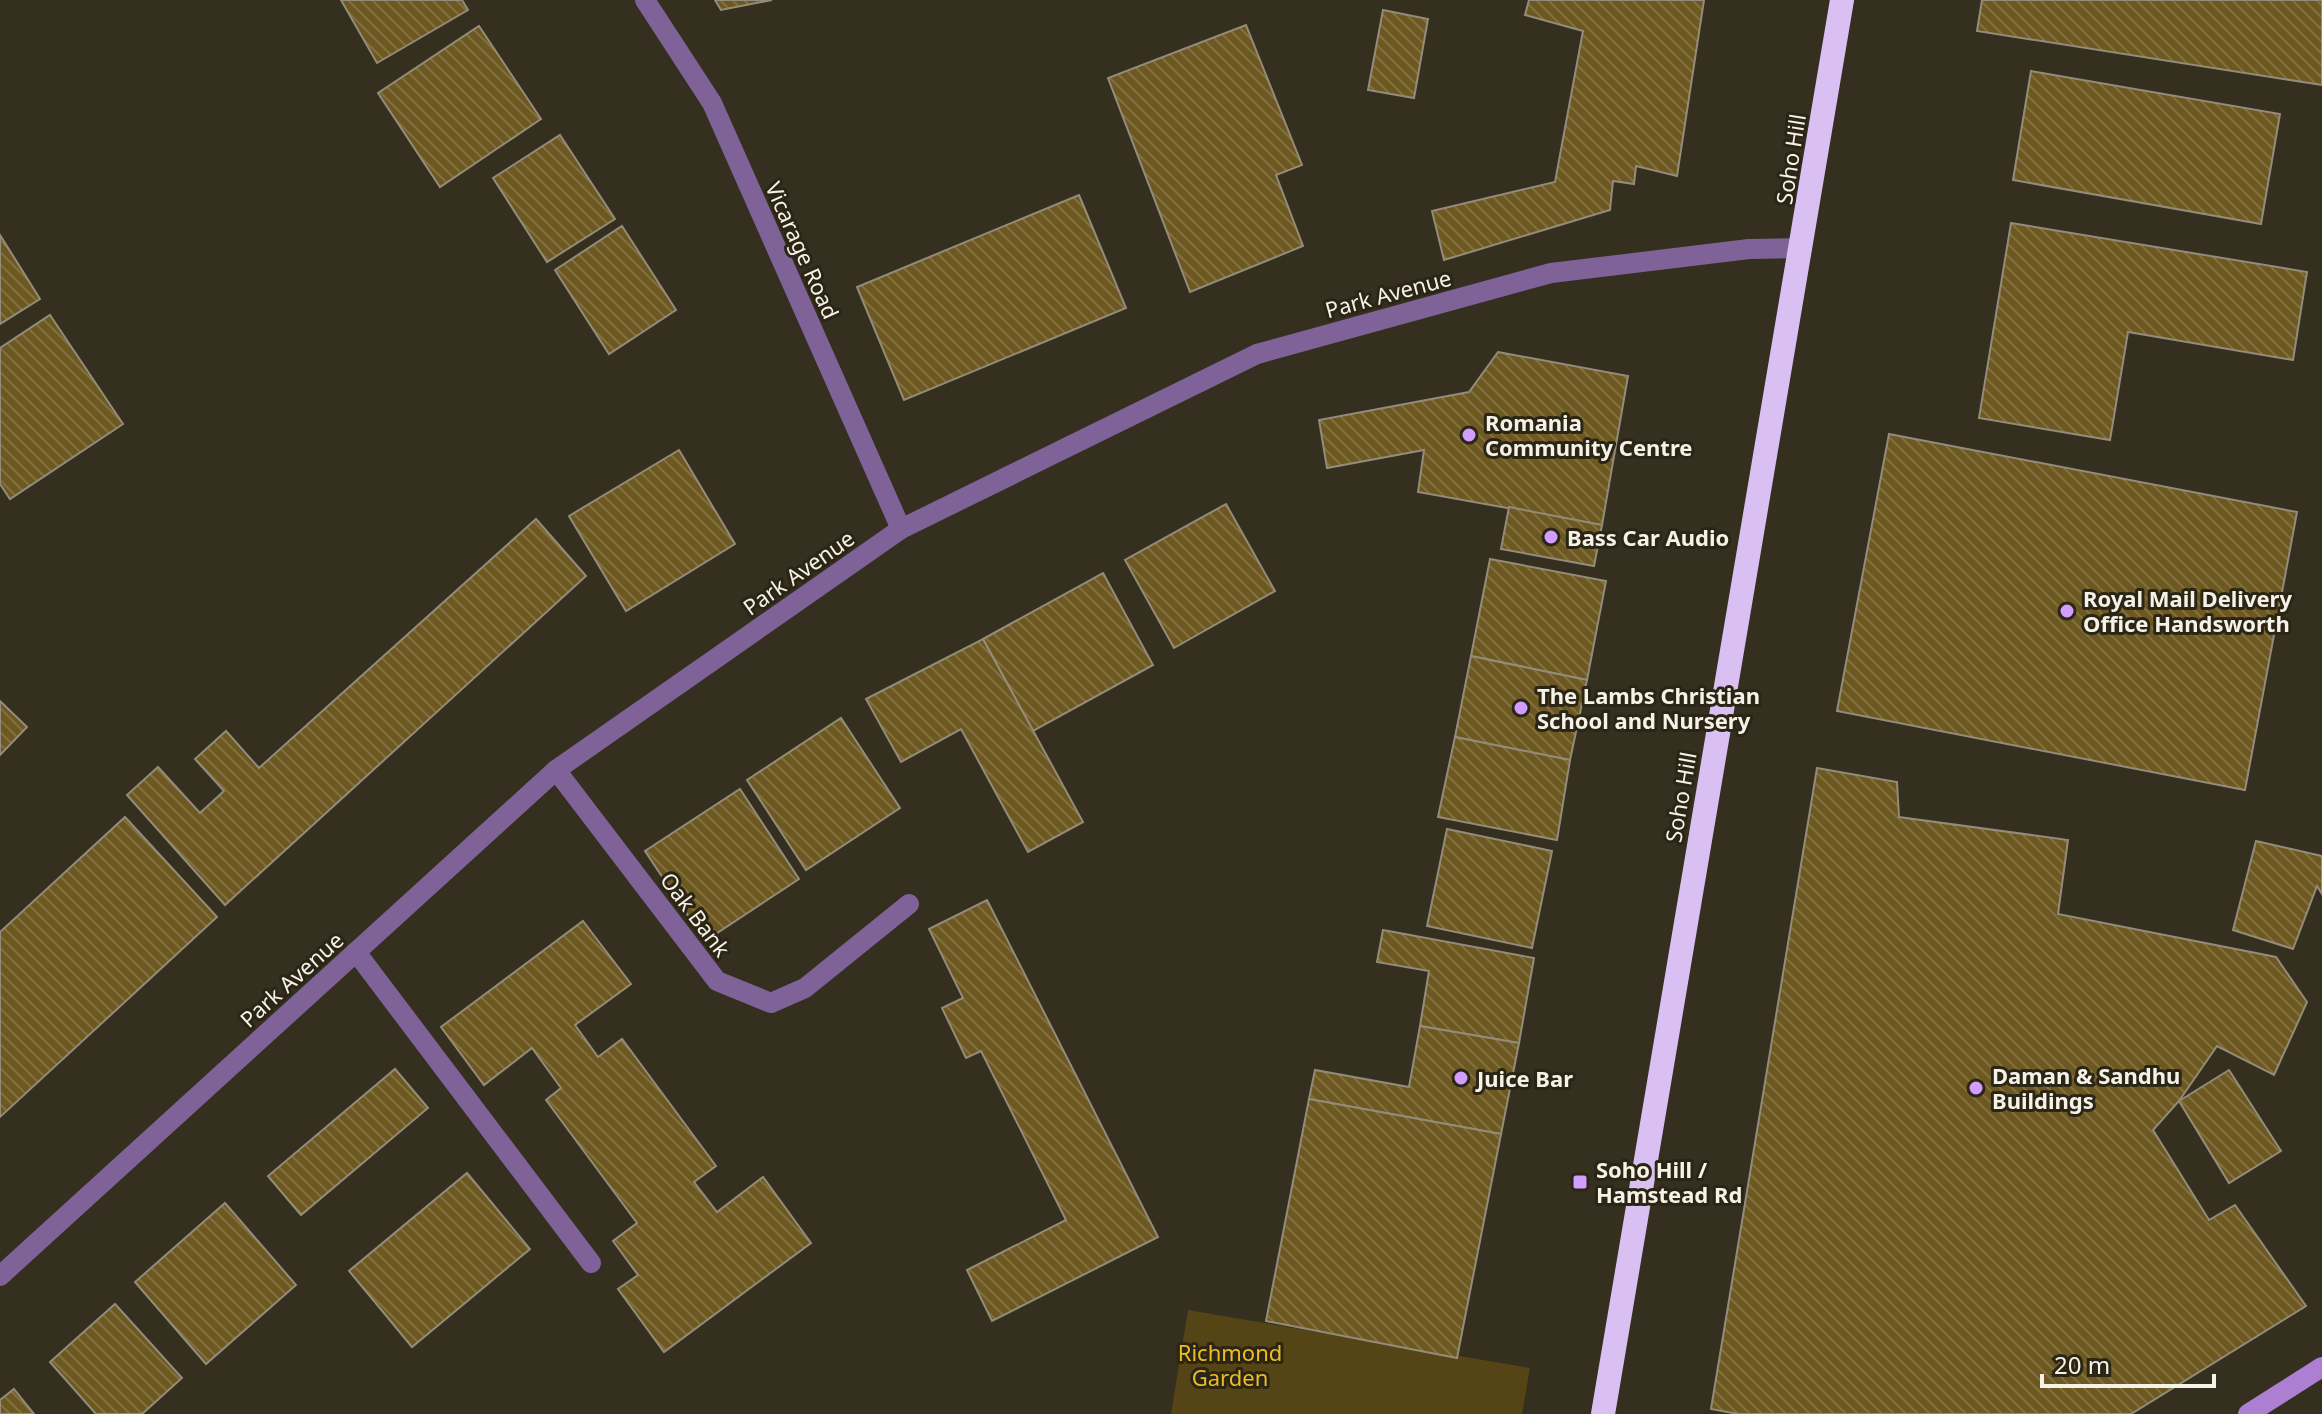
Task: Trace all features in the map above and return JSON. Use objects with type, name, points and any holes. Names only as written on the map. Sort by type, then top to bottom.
[{"type":"highway","name":"Soho Hill","points":[[1603,1414],[1842,0]]},
{"type":"main road","points":[[2248,1414],[2322,1367]]},
{"type":"street","name":"Vicarage Road","points":[[645,0],[712,103],[901,529]]},
{"type":"street","name":"Park Avenue","points":[[0,1276],[556,770],[901,529],[1257,354],[1551,273],[1749,249],[1802,248]]},
{"type":"street","name":"Oak Bank","points":[[556,770],[717,981],[771,1003],[805,988],[909,904]]},
{"type":"street","points":[[356,952],[591,1263]]},
{"type":"green space","name":"Richmond Garden","points":[[1188,1310],[1530,1368],[1522,1414],[1171,1414]]},
{"type":"building","points":[[341,0],[462,0],[468,10],[377,63]]},
{"type":"building","points":[[715,0],[772,0],[721,10]]},
{"type":"building","points":[[1529,0],[1704,0],[1677,176],[1636,166],[1634,184],[1613,181],[1610,210],[1444,260],[1432,211],[1555,182],[1583,31],[1525,15]]},
{"type":"building","points":[[1982,0],[2322,0],[2322,85],[1977,31]]},
{"type":"building","points":[[1383,10],[1428,19],[1414,98],[1368,90]]},
{"type":"building","points":[[1246,25],[1302,165],[1276,175],[1303,246],[1190,292],[1108,78]]},
{"type":"building","points":[[479,26],[541,119],[440,187],[378,93]]},
{"type":"building","points":[[2031,71],[2280,114],[2261,224],[2013,180]]},
{"type":"building","points":[[560,135],[615,219],[547,262],[493,178]]},
{"type":"building","points":[[1079,195],[1126,308],[904,400],[857,287]]},
{"type":"building","points":[[2011,223],[2307,272],[2293,360],[2128,332],[2110,440],[1979,418]]},
{"type":"building","points":[[622,226],[676,310],[609,354],[555,270]]},
{"type":"building","points":[[0,235],[40,299],[0,324]]},
{"type":"building","points":[[50,315],[123,424],[10,499],[0,484],[0,348]]},
{"type":"building","name":"Romania Community Centre","points":[[1498,352],[1628,376],[1602,525],[1418,492],[1424,450],[1327,468],[1319,420],[1469,392]]},
{"type":"building","name":"Royal Mail Delivery Office Handsworth","points":[[1889,434],[2297,512],[2245,790],[1837,711]]},
{"type":"building","points":[[679,450],[735,544],[626,611],[569,516]]},
{"type":"building","points":[[1226,504],[1275,591],[1174,648],[1125,560]]},
{"type":"building","name":"Bass Car Audio","points":[[1509,507],[1602,525],[1594,566],[1501,549]]},
{"type":"building","points":[[536,519],[586,576],[225,905],[127,795],[158,767],[200,813],[224,791],[195,759],[226,731],[259,768]]},
{"type":"building","points":[[1490,559],[1606,581],[1587,680],[1471,656]]},
{"type":"building","points":[[1103,573],[1153,665],[1033,731],[983,639]]},
{"type":"building","points":[[983,639],[1083,822],[1028,852],[961,729],[901,762],[866,699]]},
{"type":"building","name":"The Lambs Christian School and Nursery","points":[[1471,656],[1587,680],[1570,760],[1455,737]]},
{"type":"building","points":[[0,701],[27,727],[0,755]]},
{"type":"building","points":[[841,718],[900,808],[806,870],[747,780]]},
{"type":"building","points":[[1455,737],[1570,760],[1557,840],[1438,817]]},
{"type":"building","name":"Daman & Sandhu Buildings","points":[[1817,768],[1897,782],[1899,817],[2068,840],[2058,914],[2276,957],[2307,1002],[2274,1075],[2217,1046],[2179,1101],[2153,1130],[2209,1220],[2235,1205],[2306,1306],[2131,1414],[1738,1414],[1711,1409]]},
{"type":"building","points":[[740,789],[799,879],[705,941],[645,851]]},
{"type":"building","points":[[125,817],[217,917],[0,1117],[0,932]]},
{"type":"building","points":[[1447,829],[1552,851],[1532,948],[1427,926]]},
{"type":"building","points":[[2256,841],[2322,856],[2322,894],[2317,886],[2293,949],[2233,930]]},
{"type":"building","points":[[987,900],[1158,1237],[992,1321],[967,1270],[1066,1220],[981,1051],[966,1058],[942,1008],[963,998],[929,929]]},
{"type":"building","points":[[583,921],[631,984],[575,1025],[598,1057],[622,1039],[716,1166],[694,1182],[717,1212],[763,1177],[811,1243],[664,1352],[618,1289],[638,1275],[613,1241],[637,1223],[546,1100],[561,1088],[532,1048],[484,1085],[441,1027]]},
{"type":"building","points":[[1383,930],[1534,958],[1519,1043],[1420,1026],[1429,971],[1377,962]]},
{"type":"building","name":"Juice Bar","points":[[1420,1026],[1519,1043],[1501,1134],[1309,1099],[1315,1070],[1409,1087]]},
{"type":"building","points":[[395,1069],[428,1108],[301,1215],[268,1176]]},
{"type":"building","points":[[2229,1070],[2281,1151],[2229,1183],[2179,1101]]},
{"type":"building","points":[[1309,1099],[1501,1134],[1457,1358],[1266,1321]]},
{"type":"building","points":[[467,1173],[530,1249],[412,1347],[349,1271]]},
{"type":"building","points":[[225,1203],[296,1285],[206,1364],[135,1282]]},
{"type":"building","points":[[115,1304],[182,1378],[142,1414],[96,1414],[50,1362]]},
{"type":"building","points":[[14,1389],[34,1414],[0,1414],[0,1400]]},
{"type":"place","name":"Romania Community Centre","points":[[1469,435]]},
{"type":"place","name":"Bass Car Audio","points":[[1551,537]]},
{"type":"place","name":"Royal Mail Delivery Office Handsworth","points":[[2067,611]]},
{"type":"place","name":"The Lambs Christian School and Nursery","points":[[1521,708]]},
{"type":"place","name":"Juice Bar","points":[[1461,1078]]},
{"type":"place","name":"Daman & Sandhu Buildings","points":[[1976,1088]]},
{"type":"place","name":"Soho Hill / Hamstead Rd","points":[[1580,1182]]}]
